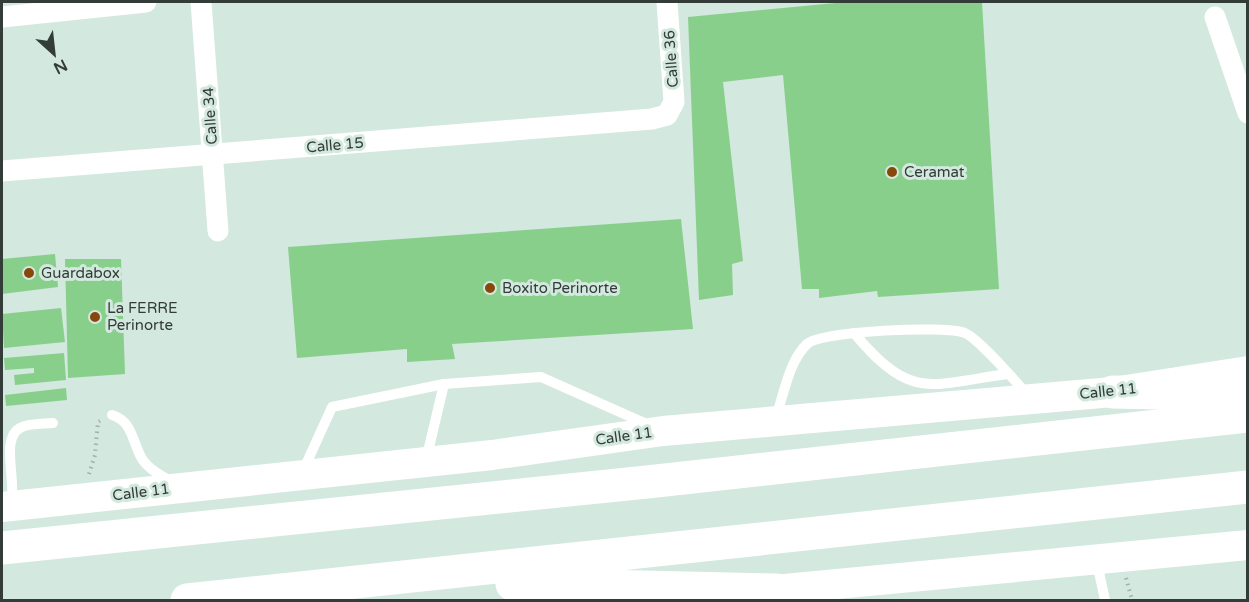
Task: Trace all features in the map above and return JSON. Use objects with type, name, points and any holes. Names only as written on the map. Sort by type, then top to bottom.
[{"type":"highway","points":[[1113,392],[1248,395]]},
{"type":"highway","points":[[2,548],[659,481],[1248,416]]},
{"type":"highway","points":[[187,600],[1248,487]]},
{"type":"highway","points":[[375,581],[777,590]]},
{"type":"main road","name":"Calle 11","points":[[6,507],[425,462],[663,431],[1113,392],[1248,371]]},
{"type":"main road","points":[[667,600],[1248,545]]},
{"type":"street","points":[[2,17],[146,2]]},
{"type":"street","name":"Calle 34","points":[[201,2],[218,231]]},
{"type":"street","name":"Calle 36","points":[[667,2],[674,102],[667,115]]},
{"type":"street","points":[[1215,17],[1248,113]]},
{"type":"street","name":"Calle 15","points":[[2,171],[652,119],[667,115]]},
{"type":"lane","points":[[774,421],[789,380],[809,342],[854,333],[937,328],[966,333],[1031,398]]},
{"type":"lane","points":[[854,333],[869,352],[899,378],[925,386],[1007,374]]},
{"type":"lane","points":[[301,476],[332,407],[444,384],[541,377],[663,431]]},
{"type":"lane","points":[[425,462],[444,384]]},
{"type":"lane","points":[[111,415],[122,418],[129,427],[142,459],[162,477],[182,487]]},
{"type":"lane","points":[[6,507],[14,492],[7,448],[10,436],[20,428],[53,423]]},
{"type":"lane","points":[[1096,559],[1105,600]]},
{"type":"path","points":[[60,501],[79,488],[89,475],[95,455],[98,422],[111,415]]},
{"type":"building","name":"Ceramat","points":[[846,2],[982,2],[999,289],[878,297],[877,291],[819,298],[819,289],[802,289],[783,75],[723,82],[743,261],[732,264],[733,295],[699,300],[688,17]]},
{"type":"building","name":"Boxito Perinorte","points":[[681,219],[693,329],[452,344],[455,359],[407,362],[407,349],[297,358],[288,247]]},
{"type":"building","name":"Guardabox","points":[[55,254],[58,287],[2,294],[2,259]]},
{"type":"building","name":"La FERRE Perinorte","points":[[65,259],[121,259],[125,374],[68,378]]},
{"type":"building","points":[[61,308],[65,342],[4,348],[2,314]]},
{"type":"building","points":[[64,353],[66,380],[15,385],[14,375],[34,373],[34,368],[5,370],[4,358]]},
{"type":"building","points":[[66,388],[67,400],[6,406],[5,395]]},
{"type":"place","name":"Ceramat","points":[[892,172]]},
{"type":"place","name":"Guardabox","points":[[29,273]]},
{"type":"place","name":"Boxito Perinorte","points":[[490,288]]},
{"type":"place","name":"La FERRE Perinorte","points":[[95,317]]}]
